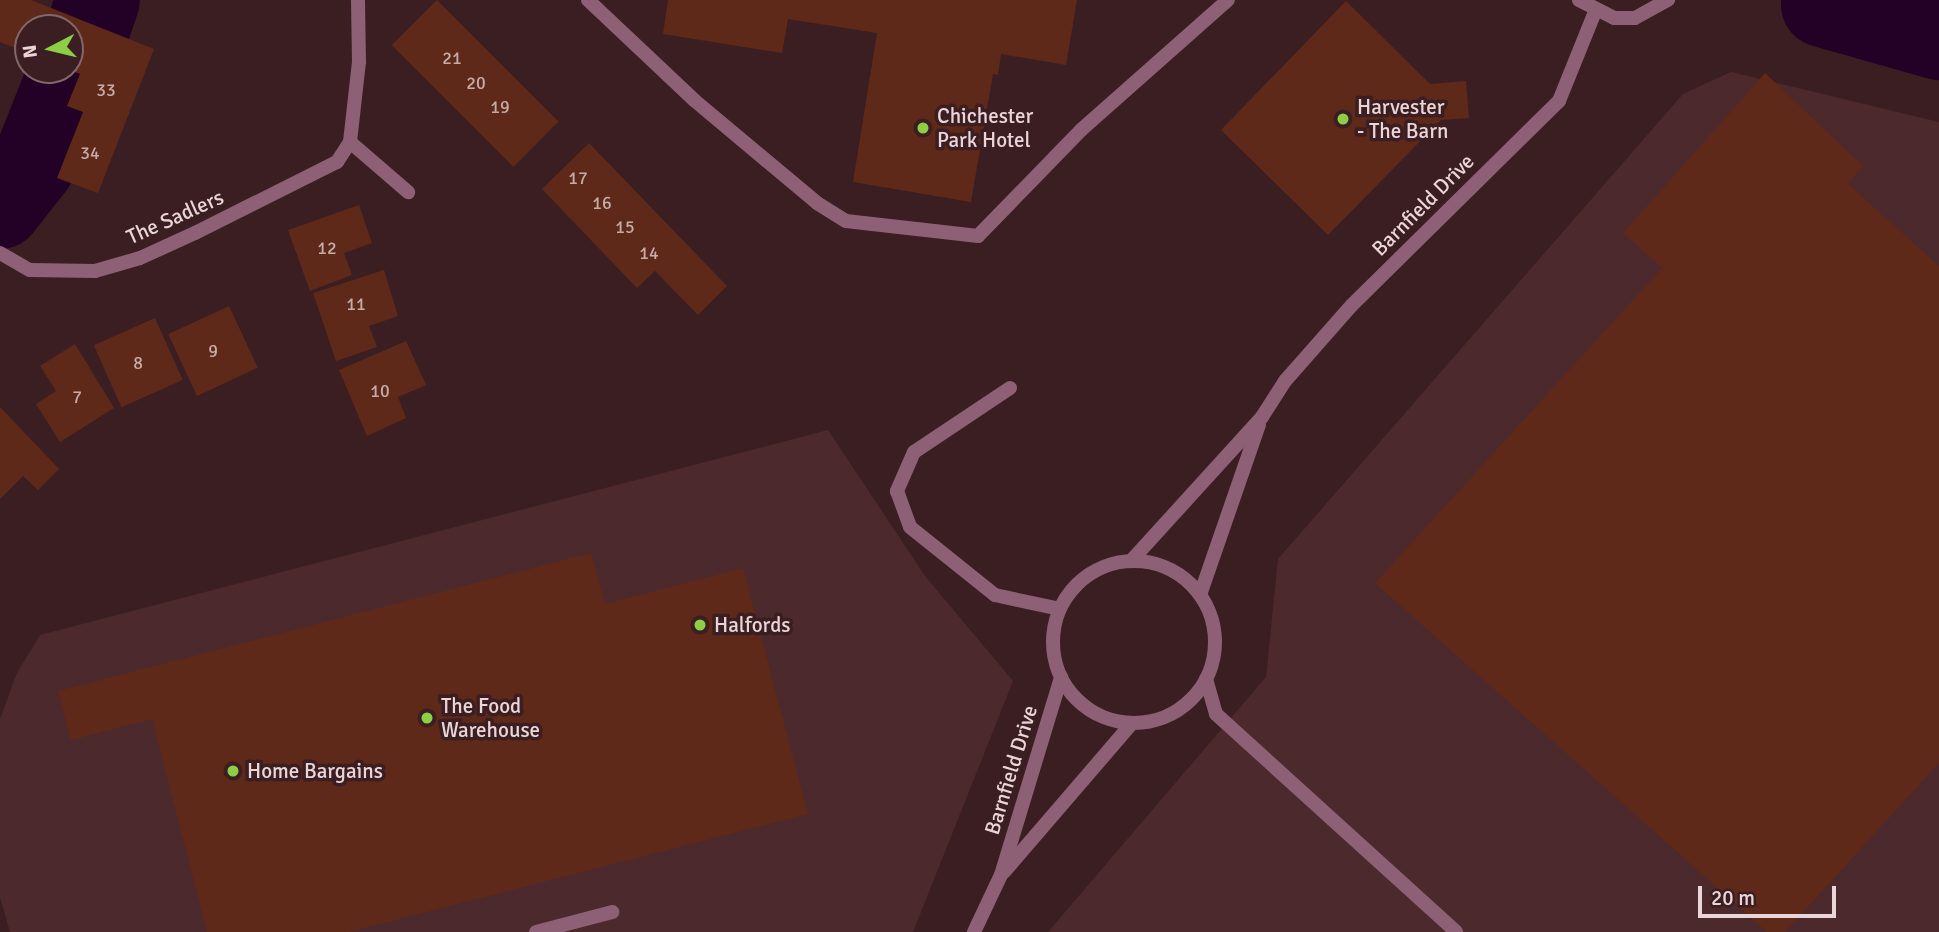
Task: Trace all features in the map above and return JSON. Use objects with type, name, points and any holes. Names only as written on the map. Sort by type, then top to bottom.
[{"type":"street","points":[[358,0],[359,62],[350,142],[408,192]]},
{"type":"street","points":[[588,0],[694,100],[817,203],[846,221],[978,236],[1081,130],[1228,0]]},
{"type":"street","points":[[1579,0],[1595,12],[1636,18],[1668,0]]},
{"type":"street","name":"Barnfield Drive","points":[[974,932],[1001,875],[1061,677],[1053,631],[1060,609],[1089,575],[1131,561],[1262,417],[1284,381],[1352,305],[1559,101],[1595,12]]},
{"type":"street","name":"The Sadlers","points":[[0,253],[13,263],[30,270],[95,271],[140,258],[337,162],[350,142]]},
{"type":"street","points":[[1010,388],[914,452],[897,491],[910,527],[995,595],[1060,609]]},
{"type":"street","name":"Barnfield Drive","points":[[1200,595],[1262,417]]},
{"type":"street","points":[[1131,561],[1157,564],[1181,576],[1200,595],[1215,636],[1206,679],[1216,714],[1456,932]]},
{"type":"street","points":[[1061,677],[1090,710],[1132,723],[1155,721],[1175,712],[1206,679]]},
{"type":"street","name":"Barnfield Drive","points":[[1001,875],[1132,723]]},
{"type":"street","points":[[536,932],[612,912]]},
{"type":"shaded area","points":[[1731,72],[1939,122],[1939,932],[1048,932],[1266,677],[1278,559],[1683,94]]},
{"type":"shaded area","points":[[828,430],[925,576],[1013,681],[913,932],[10,932],[0,897],[0,719],[17,673],[40,635]]},
{"type":"building","points":[[0,0],[31,0],[66,14],[14,14],[14,48],[0,42]]},
{"type":"building","points":[[437,0],[559,122],[513,167],[392,45]]},
{"type":"building","name":"Chichester Park Hotel","points":[[668,0],[1077,0],[1066,65],[1001,54],[998,75],[993,74],[971,202],[853,182],[877,33],[788,19],[782,53],[663,34]]},
{"type":"building","name":"Harvester - The Barn","points":[[1346,1],[1430,84],[1466,81],[1469,118],[1441,120],[1328,235],[1221,130]]},
{"type":"building","points":[[84,21],[154,49],[98,193],[57,178],[83,112],[67,106],[76,84],[84,84]]},
{"type":"building","points":[[1765,73],[1863,166],[1848,184],[1939,266],[1939,763],[1785,932],[1767,932],[1375,583],[1662,268],[1623,233]]},
{"type":"building","points":[[589,143],[727,286],[698,315],[655,271],[637,288],[542,189]]},
{"type":"building","points":[[359,205],[372,243],[344,253],[352,275],[310,291],[288,230]]},
{"type":"building","points":[[384,270],[398,316],[369,326],[377,347],[336,361],[313,293]]},
{"type":"building","points":[[229,306],[258,368],[197,396],[168,334]]},
{"type":"building","points":[[155,318],[183,380],[121,407],[94,345]]},
{"type":"building","points":[[406,341],[426,385],[398,397],[406,418],[367,436],[339,370]]},
{"type":"building","points":[[75,344],[114,408],[60,442],[36,404],[56,391],[40,366]]},
{"type":"building","points":[[0,407],[59,469],[38,490],[23,476],[0,499]]},
{"type":"building","points":[[591,553],[605,604],[743,568],[808,814],[349,932],[207,932],[152,719],[71,740],[58,691]]},
{"type":"waterway","points":[[90,23],[98,0]]},
{"type":"waterway","points":[[1823,5],[1939,38]]},
{"type":"waterway","points":[[0,207],[33,165],[65,84]]},
{"type":"place","name":"Harvester - The Barn","points":[[1343,119]]},
{"type":"place","name":"Chichester Park Hotel","points":[[923,128]]},
{"type":"place","name":"Halfords","points":[[700,625]]},
{"type":"place","name":"The Food Warehouse","points":[[427,718]]},
{"type":"place","name":"Home Bargains","points":[[233,771]]}]
